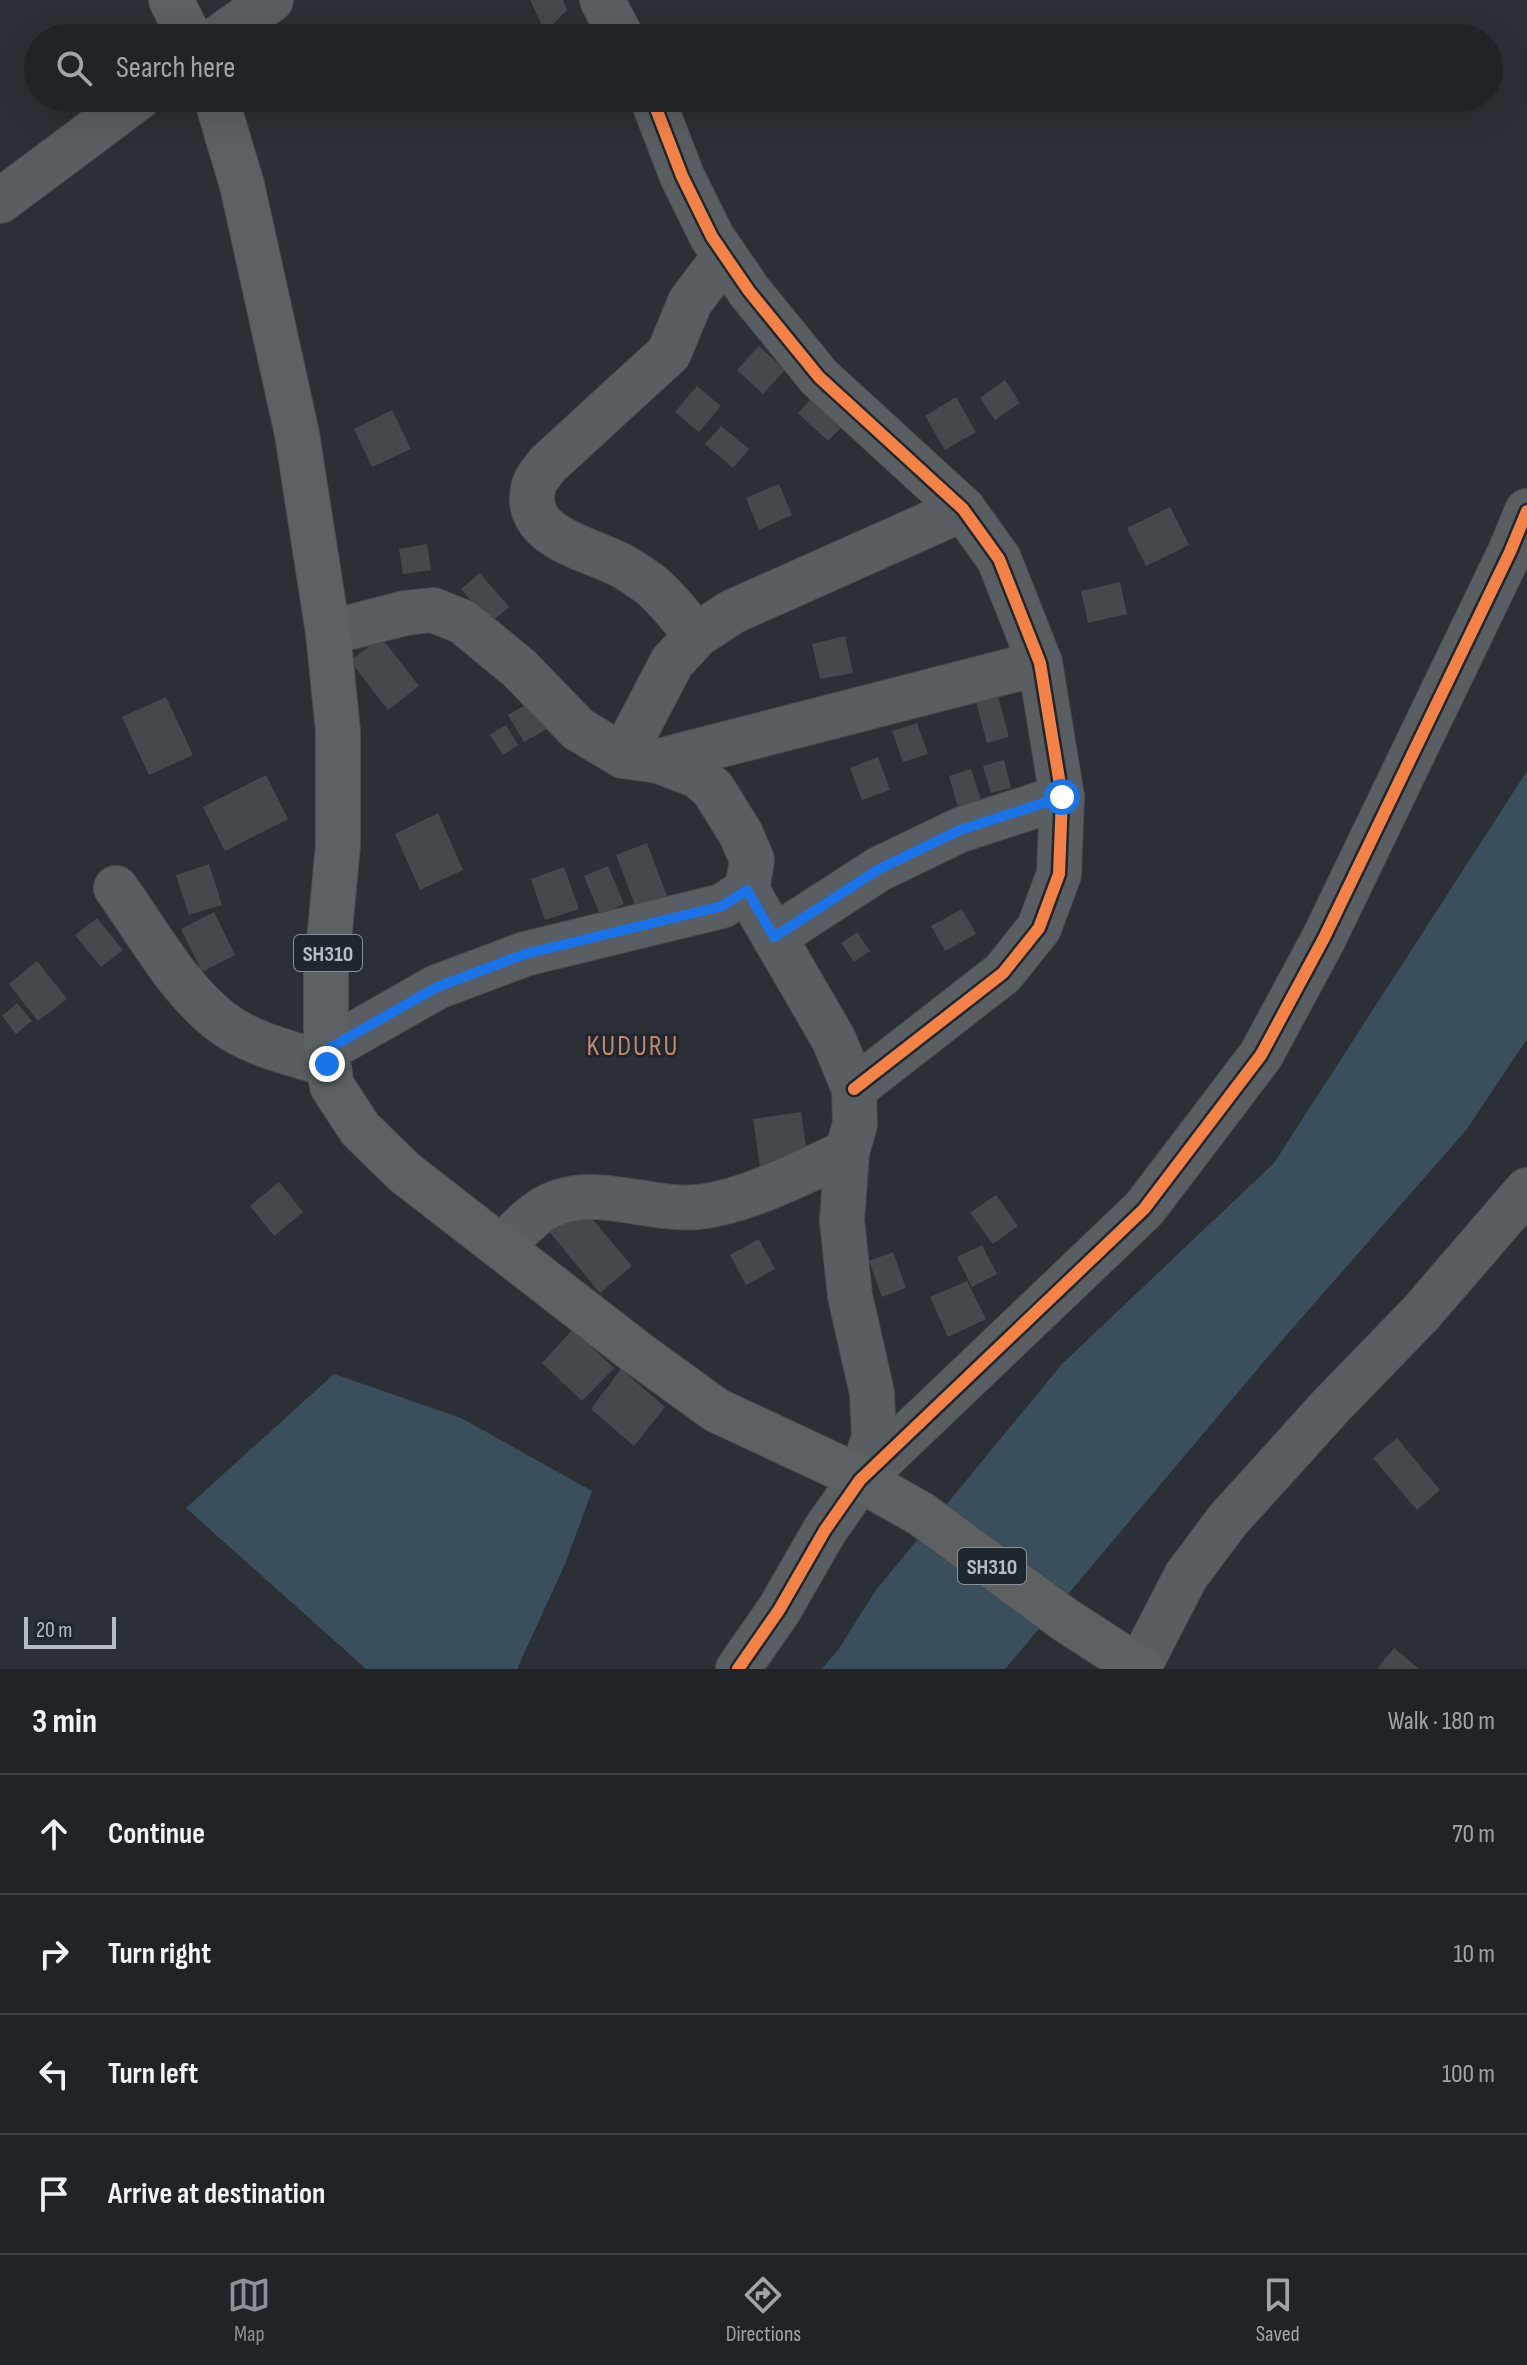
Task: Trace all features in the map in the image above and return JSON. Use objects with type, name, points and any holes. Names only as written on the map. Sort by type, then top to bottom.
[{"type":"main road","points":[[171,0],[183,24]]},
{"type":"main road","name":"SH310","points":[[220,112],[242,185],[297,434],[328,633],[338,731],[338,845],[326,973],[326,1057],[332,1086],[360,1129],[404,1172],[636,1352],[716,1410],[838,1467],[921,1514],[1064,1619],[1140,1668]]},
{"type":"street","points":[[238,24],[271,0]]},
{"type":"street","points":[[602,0],[615,24]]},
{"type":"street","points":[[0,201],[119,112]]},
{"type":"street","points":[[657,112],[682,176],[712,237],[749,291],[819,377],[963,509],[999,559],[1040,663],[1062,797],[1059,874],[1039,928],[1003,973],[854,1089]]},
{"type":"street","points":[[697,635],[651,586],[616,563],[554,535],[538,521],[532,498],[534,483],[547,465],[669,353],[690,302],[725,256]]},
{"type":"street","points":[[641,759],[672,662],[697,635],[732,612],[963,509]]},
{"type":"street","points":[[738,1669],[779,1610],[825,1530],[860,1480],[1144,1209],[1261,1055],[1324,938],[1527,511]]},
{"type":"street","points":[[328,633],[405,613],[433,610],[463,622],[520,669],[578,729],[641,759],[698,776],[713,789],[741,834],[752,860],[747,890],[834,1040],[854,1089],[855,1124],[847,1152],[842,1220],[850,1296],[872,1393],[874,1437],[860,1480]]},
{"type":"street","points":[[641,759],[1040,663]]},
{"type":"street","points":[[774,937],[879,869],[960,830],[1062,797]]},
{"type":"street","points":[[116,888],[185,986],[220,1020],[265,1045],[326,1057],[437,987],[525,954],[722,906],[747,890]]},
{"type":"street","points":[[501,1247],[543,1209],[559,1201],[606,1198],[661,1208],[699,1207],[728,1201],[780,1183],[847,1152]]},
{"type":"street","points":[[1140,1668],[1186,1576],[1227,1521],[1330,1407],[1421,1313],[1527,1190]]},
{"type":"water","points":[[1527,771],[1527,1039],[1467,1129],[1277,1346],[1005,1669],[822,1669],[838,1650],[876,1590],[1062,1364],[1274,1163]]},
{"type":"water","points":[[334,1374],[461,1418],[592,1491],[565,1564],[517,1669],[366,1669],[186,1508]]},
{"type":"building","points":[[530,0],[563,0],[567,10],[553,24],[541,24]]},
{"type":"building","points":[[759,346],[785,370],[763,394],[737,370]]},
{"type":"building","points":[[1005,380],[1020,403],[995,420],[980,398]]},
{"type":"building","points":[[697,386],[721,406],[699,432],[675,412]]},
{"type":"building","points":[[820,389],[850,418],[828,441],[798,413]]},
{"type":"building","points":[[956,397],[976,432],[945,450],[925,416]]},
{"type":"building","points":[[392,410],[411,449],[372,467],[354,429]]},
{"type":"building","points":[[721,426],[749,449],[733,468],[705,444]]},
{"type":"building","points":[[779,484],[792,515],[759,530],[746,498]]},
{"type":"building","points":[[1170,507],[1189,545],[1146,566],[1127,528]]},
{"type":"building","points":[[427,544],[431,570],[403,574],[399,549]]},
{"type":"building","points":[[480,573],[509,607],[490,623],[461,589]]},
{"type":"building","points":[[1120,582],[1127,614],[1088,623],[1081,591]]},
{"type":"building","points":[[845,636],[853,673],[820,679],[812,644]]},
{"type":"building","points":[[381,637],[419,686],[388,710],[350,661]]},
{"type":"building","points":[[998,696],[1009,737],[987,743],[976,702]]},
{"type":"building","points":[[166,697],[193,755],[149,775],[122,717]]},
{"type":"building","points":[[534,700],[550,727],[524,742],[508,715]]},
{"type":"building","points":[[917,723],[928,754],[903,762],[892,731]]},
{"type":"building","points":[[506,725],[518,745],[503,755],[490,735]]},
{"type":"building","points":[[878,757],[890,790],[862,800],[850,768]]},
{"type":"building","points":[[1004,760],[1011,788],[991,793],[983,766]]},
{"type":"building","points":[[971,769],[981,800],[958,807],[949,776]]},
{"type":"building","points":[[266,775],[288,819],[225,851],[203,807]]},
{"type":"building","points":[[438,813],[463,870],[420,890],[395,834]]},
{"type":"building","points":[[647,843],[668,899],[637,910],[616,855]]},
{"type":"building","points":[[209,864],[222,905],[189,915],[176,875]]},
{"type":"building","points":[[608,866],[624,904],[600,915],[584,876]]},
{"type":"building","points":[[564,867],[579,909],[545,920],[531,879]]},
{"type":"building","points":[[962,909],[976,934],[945,951],[931,926]]},
{"type":"building","points":[[214,912],[235,955],[202,972],[181,929]]},
{"type":"building","points":[[97,918],[123,950],[101,967],[75,935]]},
{"type":"building","points":[[857,932],[870,951],[854,962],[841,943]]},
{"type":"building","points":[[37,961],[67,999],[38,1021],[9,984]]},
{"type":"building","points":[[17,1003],[32,1021],[16,1034],[2,1016]]},
{"type":"building","points":[[801,1112],[808,1160],[760,1167],[753,1119]]},
{"type":"building","points":[[279,1182],[303,1212],[274,1236],[250,1206]]},
{"type":"building","points":[[996,1195],[1018,1226],[993,1244],[970,1213]]},
{"type":"building","points":[[578,1202],[632,1266],[600,1293],[547,1229]]},
{"type":"building","points":[[759,1239],[775,1269],[746,1285],[730,1255]]},
{"type":"building","points":[[982,1245],[997,1274],[972,1287],[957,1257]]},
{"type":"building","points":[[893,1252],[906,1288],[882,1297],[869,1261]]},
{"type":"building","points":[[967,1281],[986,1319],[948,1337],[930,1297]]},
{"type":"building","points":[[573,1329],[614,1368],[582,1401],[542,1363]]},
{"type":"building","points":[[621,1369],[665,1407],[634,1446],[591,1409]]},
{"type":"building","points":[[1397,1438],[1440,1490],[1417,1510],[1373,1458]]},
{"type":"building","points":[[1394,1648],[1419,1669],[1377,1669]]},
{"type":"cycle path","points":[[657,112],[682,176],[712,237],[749,291],[819,377],[963,509],[999,559],[1040,663],[1062,797],[1059,874],[1039,928],[1003,973],[854,1089]]},
{"type":"cycle path","points":[[738,1669],[779,1610],[825,1530],[860,1480],[1144,1209],[1261,1055],[1324,938],[1527,511]]},
{"type":"district","name":"KUDURU","points":[[633,1045]]},
{"type":"route","points":[[327,1064],[326,1050],[437,987],[525,954],[722,906],[747,890],[774,937],[879,869],[960,830],[1062,797]]}]
